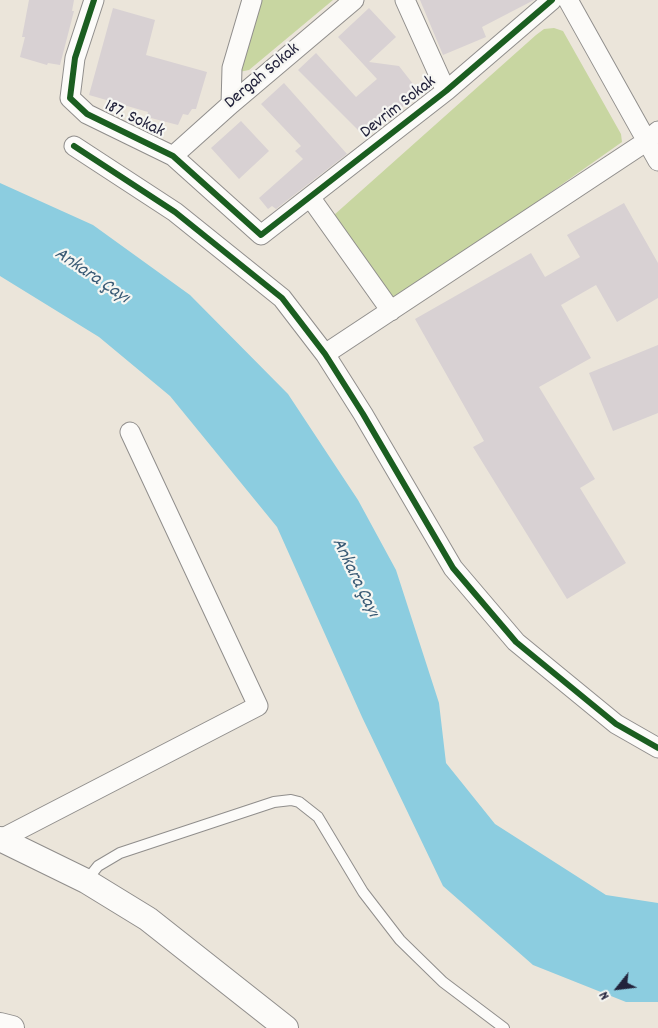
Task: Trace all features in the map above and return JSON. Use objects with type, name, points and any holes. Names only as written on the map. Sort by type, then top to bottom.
[{"type":"street","name":"187. Sokak","points":[[94,0],[75,58],[70,98],[87,114],[173,156],[261,235]]},
{"type":"street","points":[[231,104],[232,68],[252,0]]},
{"type":"street","name":"Dergah Sokak","points":[[173,156],[231,104],[354,0]]},
{"type":"street","points":[[405,0],[446,91]]},
{"type":"street","name":"Devrim Sokak","points":[[261,235],[446,91],[552,0]]},
{"type":"street","points":[[568,0],[652,136],[658,161]]},
{"type":"street","points":[[325,354],[652,136]]},
{"type":"street","points":[[74,146],[175,212],[282,298],[325,354],[363,414],[453,568],[516,642],[616,724],[658,748]]},
{"type":"street","points":[[310,197],[391,311]]},
{"type":"street","points":[[1,839],[258,706],[130,432]]},
{"type":"street","points":[[1,839],[86,881],[148,919],[286,1028]]},
{"type":"street","points":[[0,1025],[12,1028]]},
{"type":"lane","points":[[86,881],[98,866],[120,853],[274,802],[291,800],[299,802],[318,817],[363,892],[400,940],[443,982],[504,1028]]},
{"type":"green space","points":[[259,0],[333,0],[249,70],[239,72]]},
{"type":"green space","points":[[554,28],[563,31],[621,134],[622,142],[399,299],[393,299],[333,218],[334,215],[536,35],[544,29]]},
{"type":"water","name":"Ankara Çayı","points":[[0,183],[93,225],[190,295],[288,394],[358,500],[396,570],[439,703],[446,763],[495,824],[606,895],[658,903],[658,1002],[626,1002],[533,965],[443,886],[362,717],[277,527],[170,396],[99,337],[0,276]]},
{"type":"building","points":[[29,0],[74,0],[72,11],[74,11],[60,65],[48,63],[47,65],[20,57],[25,37],[22,37]]},
{"type":"building","points":[[420,0],[534,0],[482,27],[486,37],[443,55]]},
{"type":"building","points":[[113,8],[155,20],[146,55],[207,72],[196,109],[192,109],[188,115],[183,114],[178,125],[147,117],[148,112],[89,95]]},
{"type":"building","points":[[369,8],[396,37],[369,62],[399,66],[417,89],[416,95],[366,138],[298,70],[316,53],[356,97],[377,79],[338,37]]},
{"type":"building","points":[[284,83],[347,154],[276,209],[272,206],[268,209],[259,198],[303,159],[295,151],[301,146],[261,104]]},
{"type":"building","points":[[241,121],[269,151],[239,179],[211,148]]},
{"type":"building","points":[[624,203],[658,263],[658,298],[617,322],[596,285],[561,305],[591,358],[539,387],[595,479],[580,488],[626,563],[567,599],[473,447],[484,441],[415,319],[531,253],[545,277],[580,257],[567,235]]},
{"type":"building","points":[[658,345],[658,413],[613,431],[589,373]]},
{"type":"cycle path","points":[[94,0],[75,58],[70,98],[87,114],[173,156],[261,235],[446,91],[552,0]]},
{"type":"cycle path","points":[[74,146],[175,212],[282,298],[325,354],[363,414],[453,568],[516,642],[616,724],[658,748]]}]
